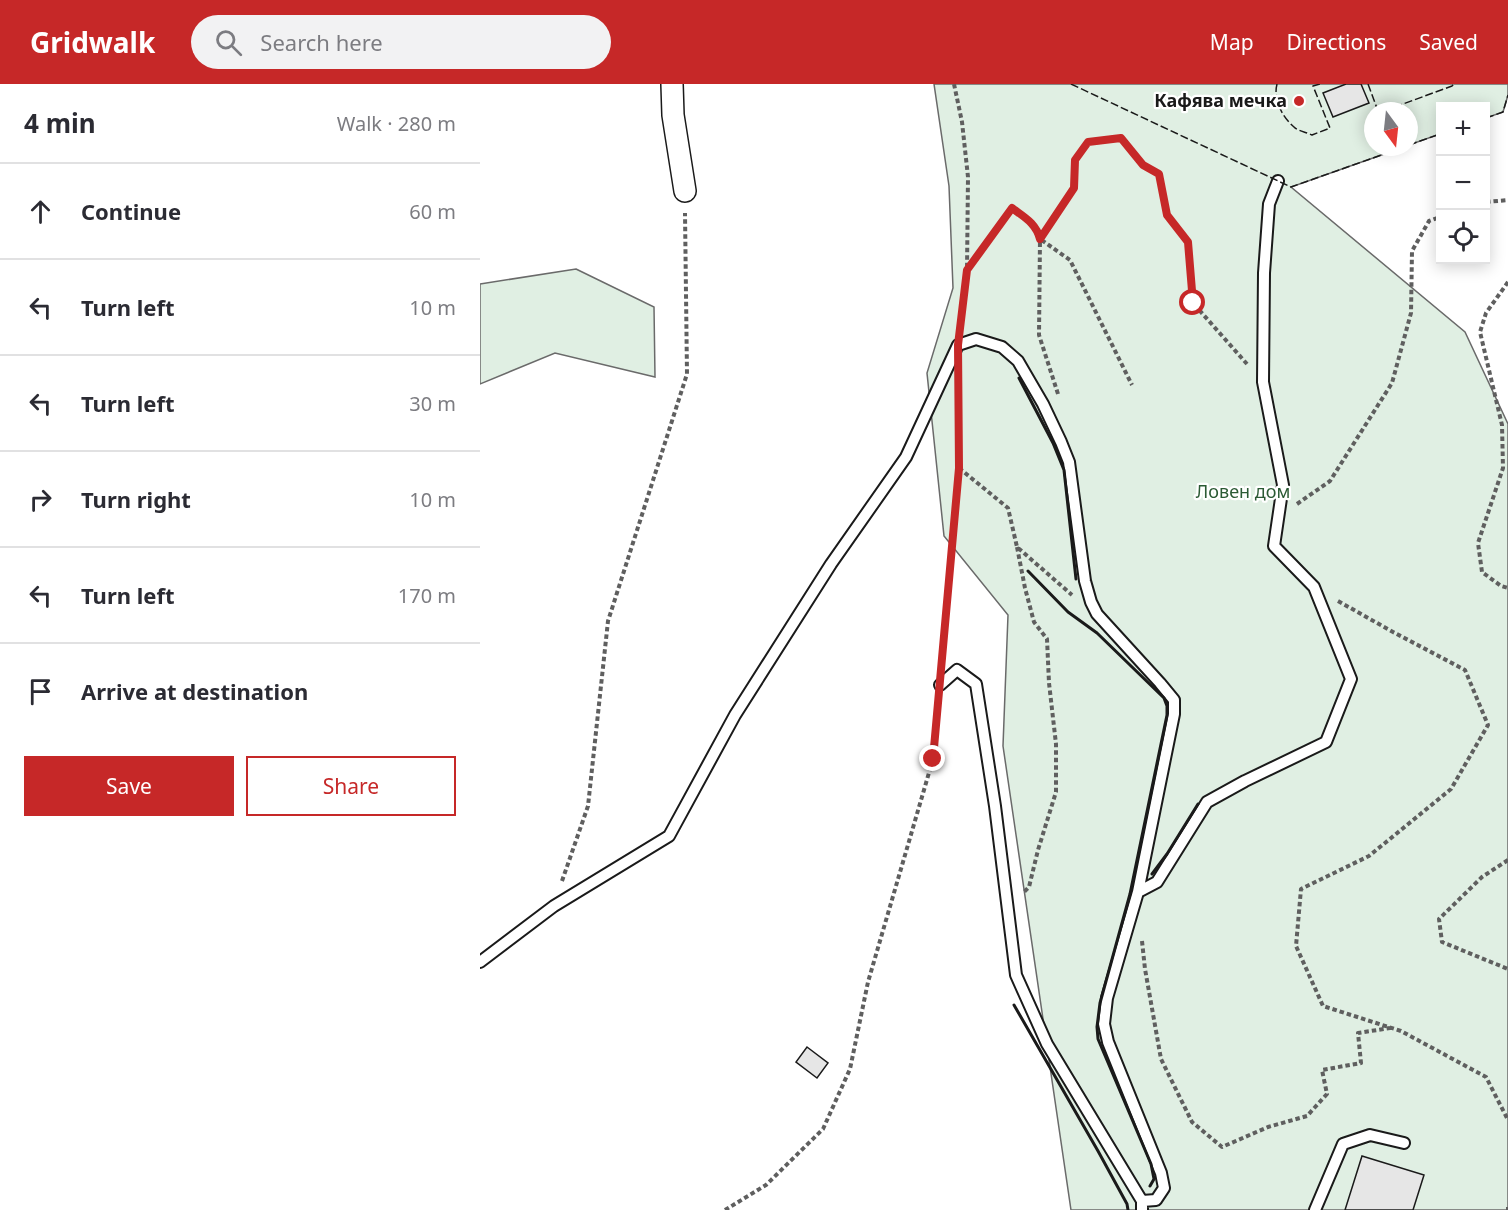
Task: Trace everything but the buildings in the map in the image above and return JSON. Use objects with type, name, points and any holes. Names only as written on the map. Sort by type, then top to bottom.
[{"type":"street","points":[[672,84],[673,115],[685,191]]},
{"type":"lane","points":[[1138,892],[1157,882],[1207,802],[1326,742],[1351,679],[1314,587],[1274,546],[1283,485],[1263,382],[1264,273],[1269,204],[1278,181]]},
{"type":"lane","points":[[480,962],[554,906],[669,836],[735,715],[831,564],[906,458],[958,345],[976,339],[1002,347],[1018,361],[1043,404],[1069,462],[1085,581],[1091,602],[1097,614],[1174,700],[1174,714],[1138,892],[1107,998],[1104,1024],[1108,1042],[1161,1173],[1164,1188],[1156,1200],[1142,1206],[1047,1044],[1016,975],[995,806],[976,684],[957,670],[940,685]]},
{"type":"lane","points":[[1315,1210],[1343,1144],[1370,1135],[1404,1143]]},
{"type":"path","points":[[954,84],[962,122],[968,177],[967,270],[958,345]]},
{"type":"path","points":[[1040,239],[1074,188],[1075,160],[1088,142],[1121,138],[1143,165],[1159,174],[1167,215],[1188,242],[1193,303],[1263,382]]},
{"type":"path","points":[[554,906],[588,806],[608,621],[687,374],[685,191]]},
{"type":"path","points":[[1490,202],[1508,200]]},
{"type":"path","points":[[967,270],[1012,208],[1032,223],[1040,239],[1039,335],[1060,400]]},
{"type":"path","points":[[1292,508],[1330,481],[1392,383],[1411,313],[1412,251],[1429,221],[1436,218]]},
{"type":"path","points":[[1040,239],[1070,260],[1132,385]]},
{"type":"path","points":[[1508,282],[1486,313],[1480,332],[1502,425],[1503,468],[1478,543],[1482,572],[1508,588]]},
{"type":"path","points":[[725,1210],[766,1185],[823,1129],[850,1069],[868,982],[933,759],[959,468],[958,384]]},
{"type":"path","points":[[959,468],[1008,508],[1034,622],[1047,639],[1056,744],[1056,792],[1029,887]]},
{"type":"path","points":[[1017,547],[1077,600],[1091,602]]},
{"type":"path","points":[[1314,587],[1465,670],[1488,725],[1452,789],[1369,856],[1301,889],[1296,946],[1323,1006],[1401,1031],[1486,1077],[1508,1120]]},
{"type":"path","points":[[1508,860],[1482,877],[1439,919],[1442,942],[1508,969]]},
{"type":"path","points":[[1142,936],[1145,969],[1161,1059],[1192,1122],[1222,1147],[1268,1127],[1307,1116],[1327,1094],[1322,1070],[1361,1063],[1358,1033],[1392,1028]]},
{"type":"green space","name":"Ловен дом","points":[[934,84],[1508,84],[1508,95],[1503,112],[1490,117],[1490,102],[1436,102],[1436,135],[1418,142],[1418,102],[1364,102],[1364,156],[1379,156],[1291,187],[1465,332],[1508,424],[1508,1210],[1071,1210],[1003,746],[1008,615],[944,536],[927,373],[953,288],[949,186]]},
{"type":"green space","points":[[576,269],[654,307],[655,377],[555,353],[480,384],[480,284]]},
{"type":"fence","points":[[1071,84],[1291,187],[1379,156]]},
{"type":"fence","points":[[1277,84],[1277,102],[1286,118],[1296,128],[1312,135],[1330,128],[1313,86],[1320,84]]},
{"type":"fence","points":[[1368,84],[1375,102]]},
{"type":"fence","points":[[1408,102],[1454,84]]},
{"type":"fence","points":[[1490,117],[1503,112],[1508,95]]},
{"type":"fence","points":[[1418,142],[1436,135]]},
{"type":"wall","points":[[1019,378],[1053,443],[1064,470],[1076,579]]},
{"type":"wall","points":[[1028,571],[1068,612],[1097,633],[1164,698],[1167,706],[1130,894],[1100,1003],[1097,1027],[1098,1039],[1151,1164],[1154,1179],[1150,1186]]},
{"type":"wall","points":[[1152,874],[1198,804]]},
{"type":"wall","points":[[1014,1005],[1098,1151],[1127,1204],[1128,1210]]},
{"type":"place","name":"Кафява мечка","points":[[1299,101]]},
{"type":"route","points":[[933,759],[959,468],[958,345],[967,270],[1012,208],[1032,223],[1040,239],[1074,188],[1075,160],[1088,142],[1121,138],[1143,165],[1159,174],[1167,215],[1188,242],[1193,303]]}]
